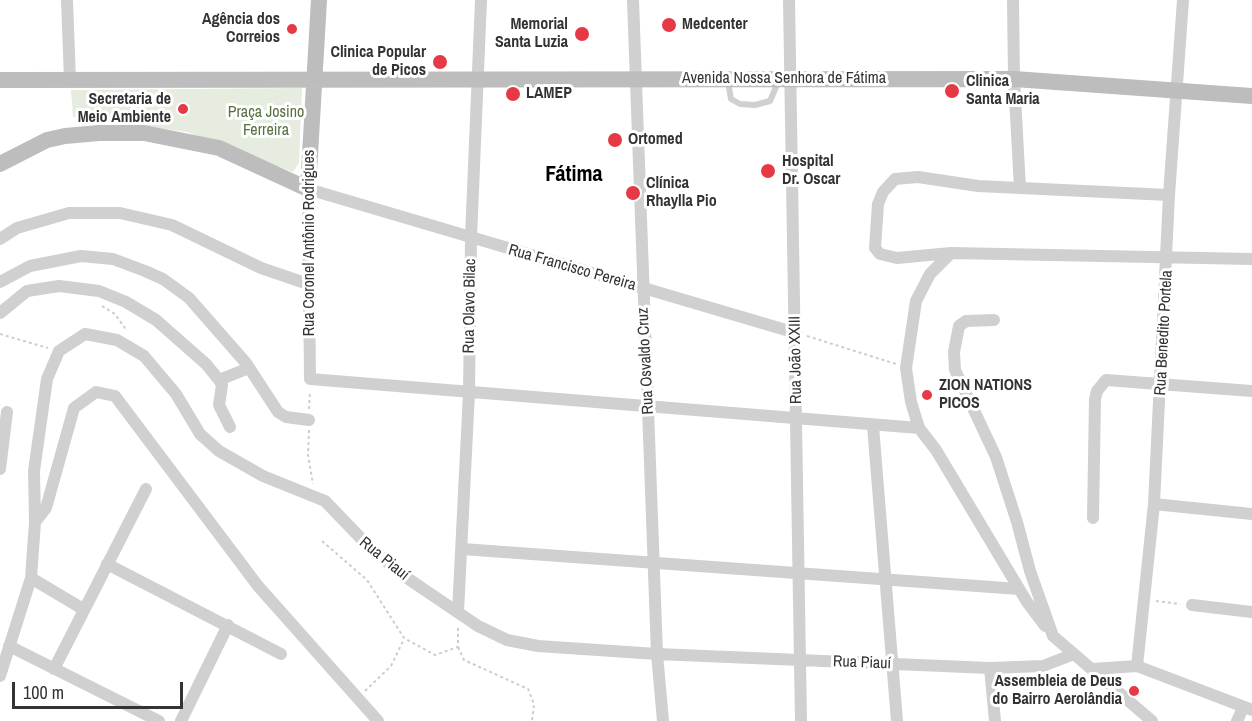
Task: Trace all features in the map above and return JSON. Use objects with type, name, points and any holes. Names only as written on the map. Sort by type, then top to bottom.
[{"type":"street","points":[[68,0],[70,80]]},
{"type":"street","name":"Rua Coronel Antônio Rodrigues","points":[[310,379],[308,189],[320,0]]},
{"type":"street","name":"Rua Olavo Bilac","points":[[458,612],[469,393],[471,238],[481,0]]},
{"type":"street","name":"Rua Osvaldo Cruz","points":[[633,0],[657,654],[663,721]]},
{"type":"street","name":"Rua João XXIII","points":[[789,0],[784,80],[796,333],[801,721]]},
{"type":"street","points":[[1013,0],[1014,79],[1020,188]]},
{"type":"street","name":"Rua Benedito Portela","points":[[1137,666],[1154,504],[1162,384],[1169,195],[1183,0]]},
{"type":"street","name":"Avenida Nossa Senhora de Fátima","points":[[315,80],[1014,79],[1252,96]]},
{"type":"street","points":[[0,80],[315,80]]},
{"type":"street","points":[[0,164],[47,140],[65,136],[121,132],[195,142],[219,148],[308,189]]},
{"type":"street","points":[[1169,195],[978,186],[918,177],[895,179],[878,204],[875,248],[880,254],[897,258],[951,253],[1252,259]]},
{"type":"street","name":"Rua Francisco Pereira","points":[[308,189],[796,333]]},
{"type":"street","points":[[0,239],[17,228],[69,213],[120,213],[172,225],[261,268],[308,284]]},
{"type":"street","points":[[951,253],[930,274],[922,286],[912,319],[906,368],[911,402],[919,428],[936,450],[1019,589],[1053,636],[1152,721]]},
{"type":"street","points":[[0,282],[30,266],[62,258],[98,256],[113,259],[163,279],[189,298],[249,368],[278,412],[286,417],[309,420]]},
{"type":"street","points":[[0,314],[27,291],[59,286],[99,291],[126,302],[156,320],[206,364],[222,385],[219,405],[231,427]]},
{"type":"street","points":[[994,320],[966,321],[959,326],[954,352],[955,370],[996,457],[1030,571],[1053,636]]},
{"type":"street","name":"Rua Piauí","points":[[0,676],[31,578],[35,522],[34,471],[46,379],[60,351],[85,334],[117,340],[144,356],[176,394],[200,434],[219,451],[263,476],[315,495],[325,501],[374,552],[491,633],[523,644],[657,654],[990,668],[1043,666],[1074,654]]},
{"type":"street","points":[[219,380],[249,368]]},
{"type":"street","points":[[310,379],[919,428]]},
{"type":"street","points":[[1093,518],[1095,399],[1096,391],[1106,380],[1252,391]]},
{"type":"street","points":[[35,522],[46,508],[74,408],[96,392],[115,396],[258,586],[355,698],[378,721]]},
{"type":"street","points":[[0,469],[7,412]]},
{"type":"street","points":[[873,426],[897,721]]},
{"type":"street","points":[[54,669],[146,489]]},
{"type":"street","points":[[1154,504],[1252,514]]},
{"type":"street","points":[[462,549],[1019,589]]},
{"type":"street","points":[[107,564],[281,654]]},
{"type":"street","points":[[31,578],[83,609]]},
{"type":"street","points":[[1192,605],[1252,612]]},
{"type":"street","points":[[181,721],[228,626]]},
{"type":"street","points":[[9,646],[159,721]]},
{"type":"street","points":[[1092,669],[1137,666],[1247,709],[1237,721]]},
{"type":"street","points":[[990,668],[995,721]]},
{"type":"lane","points":[[728,79],[732,99],[751,106],[766,104],[770,101],[784,80]]},
{"type":"path","points":[[95,302],[115,314],[127,332]]},
{"type":"path","points":[[796,333],[906,368]]},
{"type":"path","points":[[0,334],[60,351]]},
{"type":"path","points":[[310,379],[308,455],[315,495]]},
{"type":"path","points":[[322,541],[367,580],[404,638],[435,656],[458,647]]},
{"type":"path","points":[[1143,600],[1192,605]]},
{"type":"path","points":[[458,612],[458,647],[464,660],[528,689],[534,704],[532,721]]},
{"type":"path","points":[[355,698],[391,666],[404,638]]},
{"type":"green space","name":"Praça Josino Ferreira","points":[[302,88],[299,163],[293,172],[187,132],[73,117],[71,90]]},
{"type":"place","name":"Medcenter","points":[[669,25]]},
{"type":"place","name":"Agência dos Correios","points":[[292,29]]},
{"type":"place","name":"Memorial Santa Luzia","points":[[582,34]]},
{"type":"place","name":"Clinica Popular de Picos","points":[[440,62]]},
{"type":"place","name":"Clinica Santa Maria","points":[[952,91]]},
{"type":"place","name":"LAMEP","points":[[513,94]]},
{"type":"place","name":"Secretaria de Meio Ambiente","points":[[183,109]]},
{"type":"place","name":"Ortomed","points":[[615,140]]},
{"type":"place","name":"Hospital Dr. Oscar","points":[[768,171]]},
{"type":"place","name":"Clínica Rhaylla Pio","points":[[633,193]]},
{"type":"place","name":"ZION NATIONS PICOS","points":[[927,395]]},
{"type":"place","name":"Assembleia de Deus do Bairro Aerolândia","points":[[1134,691]]},
{"type":"district","name":"Fátima","points":[[574,175]]}]
